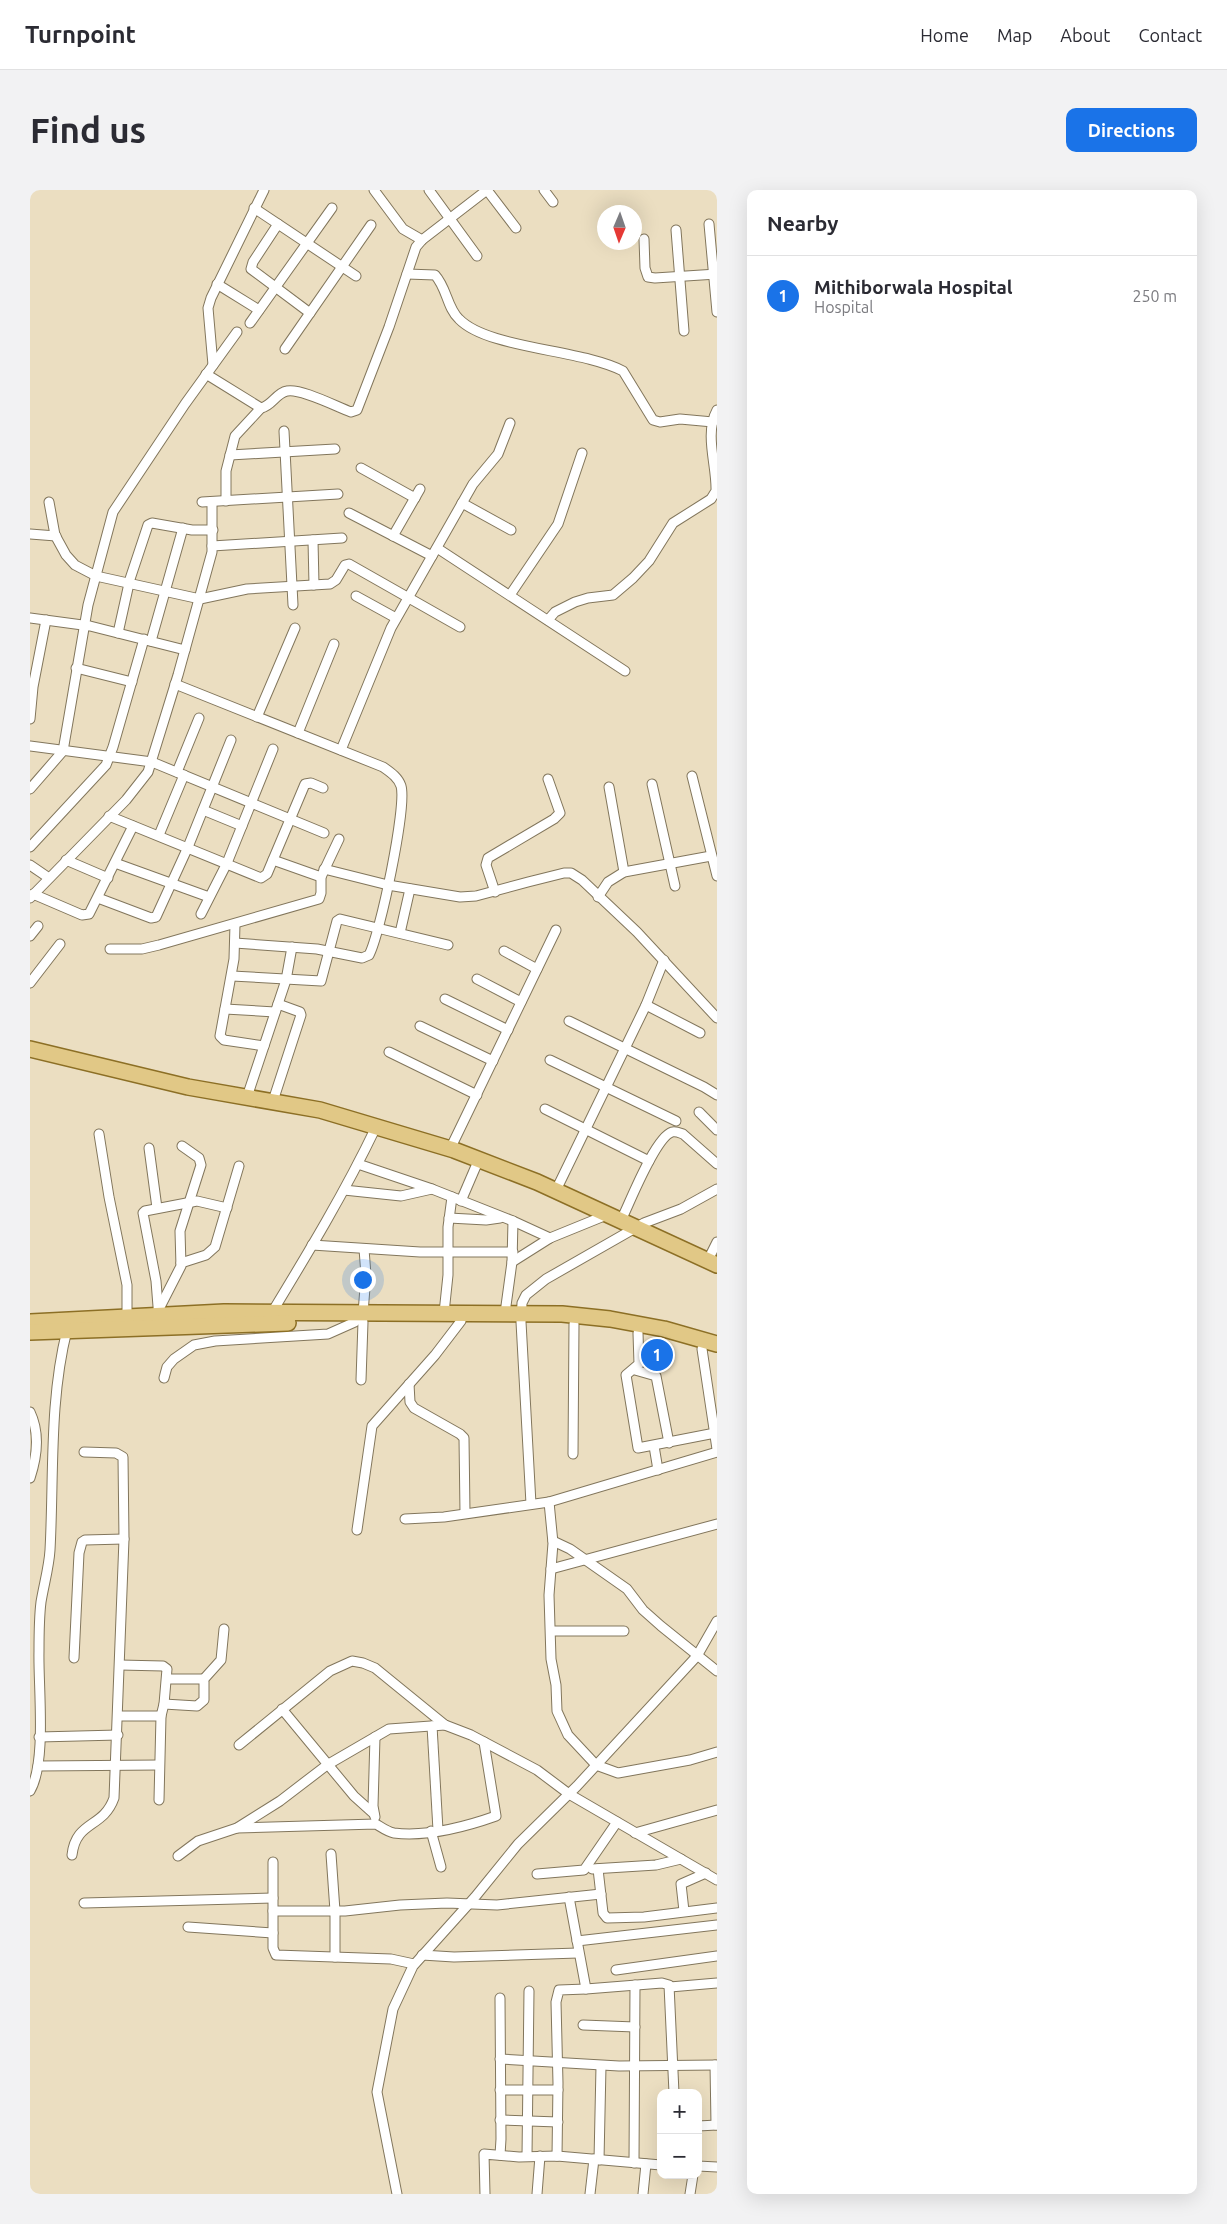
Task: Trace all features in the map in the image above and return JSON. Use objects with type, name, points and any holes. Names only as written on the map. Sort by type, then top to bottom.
[{"type":"main road","points":[[30,1044],[249,1091],[273,1099]]},
{"type":"main road","points":[[30,1049],[188,1087],[321,1108],[454,1143],[528,1169],[624,1214],[641,1225]]},
{"type":"main road","points":[[344,1115],[479,1159],[609,1214],[716,1254]]},
{"type":"main road","points":[[30,1332],[67,1330],[224,1312],[305,1322],[444,1313],[505,1313],[522,1318],[638,1334],[710,1351]]},
{"type":"main road","points":[[160,1319],[225,1325],[268,1318],[327,1313],[360,1319],[461,1321],[562,1314],[610,1319],[664,1329],[717,1344]]},
{"type":"main road","points":[[30,1322],[128,1322]]},
{"type":"street","points":[[213,365],[208,308],[217,284],[264,190]]},
{"type":"street","points":[[374,190],[403,229],[422,240]]},
{"type":"street","points":[[429,190],[477,256]]},
{"type":"street","points":[[226,501],[226,471],[238,431],[261,408],[268,405],[280,394],[293,390],[351,412],[357,410],[408,274],[416,247],[422,240],[487,190],[516,228]]},
{"type":"street","points":[[544,190],[553,202]]},
{"type":"street","points":[[254,208],[356,276]]},
{"type":"street","points":[[250,323],[332,208]]},
{"type":"street","points":[[278,224],[251,266],[252,271],[310,313]]},
{"type":"street","points":[[709,224],[716,274],[717,312]]},
{"type":"street","points":[[285,349],[371,225]]},
{"type":"street","points":[[676,230],[684,331]]},
{"type":"street","points":[[644,239],[645,268],[648,277],[716,274]]},
{"type":"street","points":[[408,274],[436,275],[459,319],[476,330],[506,341],[570,353],[623,371],[653,420],[660,422],[685,419],[713,422]]},
{"type":"street","points":[[217,284],[259,310]]},
{"type":"street","points":[[30,789],[63,751],[84,626],[113,512],[206,374],[237,332]]},
{"type":"street","points":[[206,374],[261,408]]},
{"type":"street","points":[[548,620],[555,612],[574,602],[613,595],[649,561],[673,523],[711,499],[716,487],[712,439],[713,422],[717,410]]},
{"type":"street","points":[[341,750],[370,675],[396,618],[462,503],[477,479],[498,454],[510,423]]},
{"type":"street","points":[[284,431],[293,605]]},
{"type":"street","points":[[230,455],[335,449]]},
{"type":"street","points":[[510,595],[558,524],[582,453]]},
{"type":"street","points":[[361,468],[415,498]]},
{"type":"street","points":[[393,536],[420,489]]},
{"type":"street","points":[[202,502],[338,494]]},
{"type":"street","points":[[49,502],[56,536],[70,561],[96,576],[200,599],[247,589],[333,583],[345,564],[349,564],[460,627]]},
{"type":"street","points":[[134,826],[92,912],[86,916],[32,896],[139,785],[152,762],[200,599],[212,546],[212,502]]},
{"type":"street","points":[[462,503],[511,530]]},
{"type":"street","points":[[349,513],[432,556]]},
{"type":"street","points":[[118,633],[129,584],[148,525],[152,523],[213,530]]},
{"type":"street","points":[[30,847],[99,773],[110,756],[132,682],[164,591],[183,528]]},
{"type":"street","points":[[30,534],[56,536]]},
{"type":"street","points":[[212,546],[342,538]]},
{"type":"street","points":[[313,540],[314,585]]},
{"type":"street","points":[[437,548],[625,671]]},
{"type":"street","points":[[356,596],[396,618]]},
{"type":"street","points":[[30,618],[118,633],[185,650]]},
{"type":"street","points":[[30,720],[33,687],[46,620]]},
{"type":"street","points":[[257,717],[295,628]]},
{"type":"street","points":[[298,733],[334,644]]},
{"type":"street","points":[[76,668],[132,682]]},
{"type":"street","points":[[175,684],[383,767],[392,773],[401,785],[398,833],[388,886],[372,951],[366,957],[356,958],[292,947],[235,943]]},
{"type":"street","points":[[159,835],[199,718]]},
{"type":"street","points":[[98,898],[154,918],[159,914],[231,740]]},
{"type":"street","points":[[30,746],[152,762],[324,833]]},
{"type":"street","points":[[200,914],[227,863],[273,749]]},
{"type":"street","points":[[692,776],[717,876]]},
{"type":"street","points":[[495,892],[486,865],[488,858],[554,819],[560,813],[548,779]]},
{"type":"street","points":[[109,816],[261,878],[267,874],[305,784],[311,783],[324,788]]},
{"type":"street","points":[[652,784],[675,886]]},
{"type":"street","points":[[609,787],[624,872]]},
{"type":"street","points":[[203,810],[242,826]]},
{"type":"street","points":[[110,949],[142,949],[235,924],[319,898],[322,873],[339,839]]},
{"type":"street","points":[[598,897],[608,882],[624,872],[711,856]]},
{"type":"street","points":[[66,860],[108,878]]},
{"type":"street","points":[[273,860],[322,873],[460,897],[495,892],[564,873],[576,876],[637,932],[717,1018]]},
{"type":"street","points":[[116,863],[209,897]]},
{"type":"street","points":[[30,865],[48,878]]},
{"type":"street","points":[[400,933],[410,889]]},
{"type":"street","points":[[232,976],[321,981],[337,921],[340,919],[448,945]]},
{"type":"street","points":[[235,924],[232,976],[220,1033],[221,1039],[264,1046]]},
{"type":"street","points":[[30,936],[38,926]]},
{"type":"street","points":[[454,1143],[556,930]]},
{"type":"street","points":[[30,983],[60,944]]},
{"type":"street","points":[[249,1091],[286,980],[292,947]]},
{"type":"street","points":[[504,951],[537,969]]},
{"type":"street","points":[[559,1184],[646,1005],[664,960]]},
{"type":"street","points":[[477,979],[521,1002]]},
{"type":"street","points":[[445,999],[508,1030]]},
{"type":"street","points":[[646,1005],[700,1033]]},
{"type":"street","points":[[225,1009],[276,1008],[300,1012],[302,1015],[273,1099]]},
{"type":"street","points":[[569,1021],[704,1086],[717,1095]]},
{"type":"street","points":[[420,1026],[493,1061]]},
{"type":"street","points":[[388,1052],[477,1095]]},
{"type":"street","points":[[550,1060],[676,1121]]},
{"type":"street","points":[[545,1108],[649,1161]]},
{"type":"street","points":[[699,1112],[717,1130]]},
{"type":"street","points":[[268,1318],[344,1190],[376,1127]]},
{"type":"street","points":[[624,1214],[649,1161],[661,1140],[669,1134],[677,1132],[683,1134],[717,1164]]},
{"type":"street","points":[[99,1134],[108,1198],[127,1285],[128,1322]]},
{"type":"street","points":[[160,1319],[182,1263],[180,1230],[190,1202],[201,1160],[182,1146]]},
{"type":"street","points":[[149,1148],[157,1208]]},
{"type":"street","points":[[461,1201],[479,1159]]},
{"type":"street","points":[[358,1164],[432,1189],[513,1221],[550,1238]]},
{"type":"street","points":[[182,1263],[210,1253],[215,1247],[239,1166]]},
{"type":"street","points":[[344,1190],[401,1196],[432,1189]]},
{"type":"street","points":[[531,1504],[522,1303],[532,1289],[641,1225],[681,1209],[716,1190]]},
{"type":"street","points":[[444,1313],[448,1275],[449,1218],[452,1197]]},
{"type":"street","points":[[160,1319],[156,1281],[142,1216],[144,1211],[197,1201],[227,1208]]},
{"type":"street","points":[[512,1262],[550,1238],[609,1214]]},
{"type":"street","points":[[449,1218],[486,1220],[502,1218]]},
{"type":"street","points":[[505,1313],[513,1252],[513,1221]]},
{"type":"street","points":[[312,1245],[447,1252],[513,1252]]},
{"type":"street","points":[[361,1380],[360,1319],[366,1274],[364,1249]]},
{"type":"street","points":[[164,1378],[167,1367],[174,1358],[194,1345],[215,1341],[328,1334],[360,1319]]},
{"type":"street","points":[[357,1530],[370,1432],[381,1415],[435,1355],[461,1321]]},
{"type":"street","points":[[573,1454],[574,1324]]},
{"type":"street","points":[[30,1791],[38,1766],[40,1616],[50,1551],[54,1419],[62,1349],[67,1330]]},
{"type":"street","points":[[638,1334],[638,1364],[635,1370],[626,1375],[637,1446],[641,1449],[715,1433]]},
{"type":"street","points":[[405,1518],[465,1514],[549,1502],[717,1451],[710,1351]]},
{"type":"street","points":[[635,1370],[656,1376],[670,1443]]},
{"type":"street","points":[[409,1384],[410,1402],[414,1408],[464,1438],[465,1514]]},
{"type":"street","points":[[30,1412],[36,1429],[36,1455],[30,1478]]},
{"type":"street","points":[[654,1446],[658,1470]]},
{"type":"street","points":[[72,1855],[73,1842],[77,1835],[82,1830],[96,1823],[111,1807],[114,1798],[118,1736],[124,1539],[123,1457],[116,1453],[84,1452]]},
{"type":"street","points":[[549,1502],[553,1542],[549,1595],[551,1659],[556,1685],[557,1711],[568,1735],[596,1766],[618,1773],[690,1760],[717,1752]]},
{"type":"street","points":[[551,1569],[717,1524]]},
{"type":"street","points":[[74,1658],[79,1553],[82,1542],[85,1540],[124,1539]]},
{"type":"street","points":[[553,1542],[627,1589],[652,1618],[717,1671]]},
{"type":"street","points":[[397,2194],[377,2092],[393,2009],[414,1964],[469,1903],[518,1844],[596,1766],[697,1656],[717,1621]]},
{"type":"street","points":[[164,1704],[200,1705],[204,1700],[203,1680],[221,1660],[224,1629]]},
{"type":"street","points":[[551,1631],[624,1631]]},
{"type":"street","points":[[239,1745],[282,1709],[296,1701],[330,1671],[352,1661],[363,1662],[375,1668],[445,1725],[484,1742],[537,1770],[569,1794],[717,1880]]},
{"type":"street","points":[[120,1665],[162,1666],[167,1669],[161,1716],[159,1800]]},
{"type":"street","points":[[167,1679],[203,1680]]},
{"type":"street","points":[[282,1709],[354,1796],[374,1814]]},
{"type":"street","points":[[118,1716],[161,1716]]},
{"type":"street","points":[[178,1856],[198,1842],[237,1828],[280,1801],[327,1765],[389,1729],[445,1725]]},
{"type":"street","points":[[432,1726],[435,1830],[441,1867]]},
{"type":"street","points":[[39,1737],[118,1736]]},
{"type":"street","points":[[375,1737],[374,1814],[376,1824]]},
{"type":"street","points":[[237,1828],[376,1824],[392,1832],[435,1830],[470,1825],[496,1816],[484,1742]]},
{"type":"street","points":[[38,1766],[159,1765]]},
{"type":"street","points":[[635,1833],[717,1810]]},
{"type":"street","points":[[584,1870],[616,1822]]},
{"type":"street","points":[[331,1854],[335,1911],[335,1957]]},
{"type":"street","points":[[536,1874],[656,1866],[681,1859]]},
{"type":"street","points":[[273,1862],[273,1948],[276,1955],[390,1959],[414,1964]]},
{"type":"street","points":[[598,1869],[603,1914],[607,1918],[717,1908]]},
{"type":"street","points":[[684,1911],[681,1884],[706,1873]]},
{"type":"street","points":[[273,1911],[335,1911],[400,1905],[469,1903],[497,1905],[601,1894]]},
{"type":"street","points":[[569,1897],[586,1989]]},
{"type":"street","points":[[84,1902],[273,1898]]},
{"type":"street","points":[[577,1941],[717,1924]]},
{"type":"street","points":[[188,1927],[273,1933]]},
{"type":"street","points":[[422,1955],[454,1957],[578,1953]]},
{"type":"street","points":[[616,1970],[717,1956]]},
{"type":"street","points":[[557,2156],[556,2002],[559,1990],[662,1983],[670,1987],[717,1983]]},
{"type":"street","points":[[634,2163],[635,1985]]},
{"type":"street","points":[[670,1987],[674,2089]]},
{"type":"street","points":[[527,2156],[529,1991]]},
{"type":"street","points":[[500,1998],[500,2156]]},
{"type":"street","points":[[583,2025],[635,2027]]},
{"type":"street","points":[[500,2059],[601,2066],[716,2065],[717,2125],[702,2126]]},
{"type":"street","points":[[590,2194],[597,2160],[601,2066]]},
{"type":"street","points":[[500,2090],[558,2090]]},
{"type":"street","points":[[500,2120],[558,2122]]},
{"type":"street","points":[[485,2194],[484,2154],[500,2156],[557,2156],[657,2165]]},
{"type":"street","points":[[537,2194],[540,2156]]},
{"type":"street","points":[[643,2194],[646,2164]]},
{"type":"street","points":[[702,2166],[717,2167]]},
{"type":"street","points":[[690,2194],[692,2179]]},
{"type":"place","name":"Mithiborwala Hospital","points":[[657,1355]]}]
